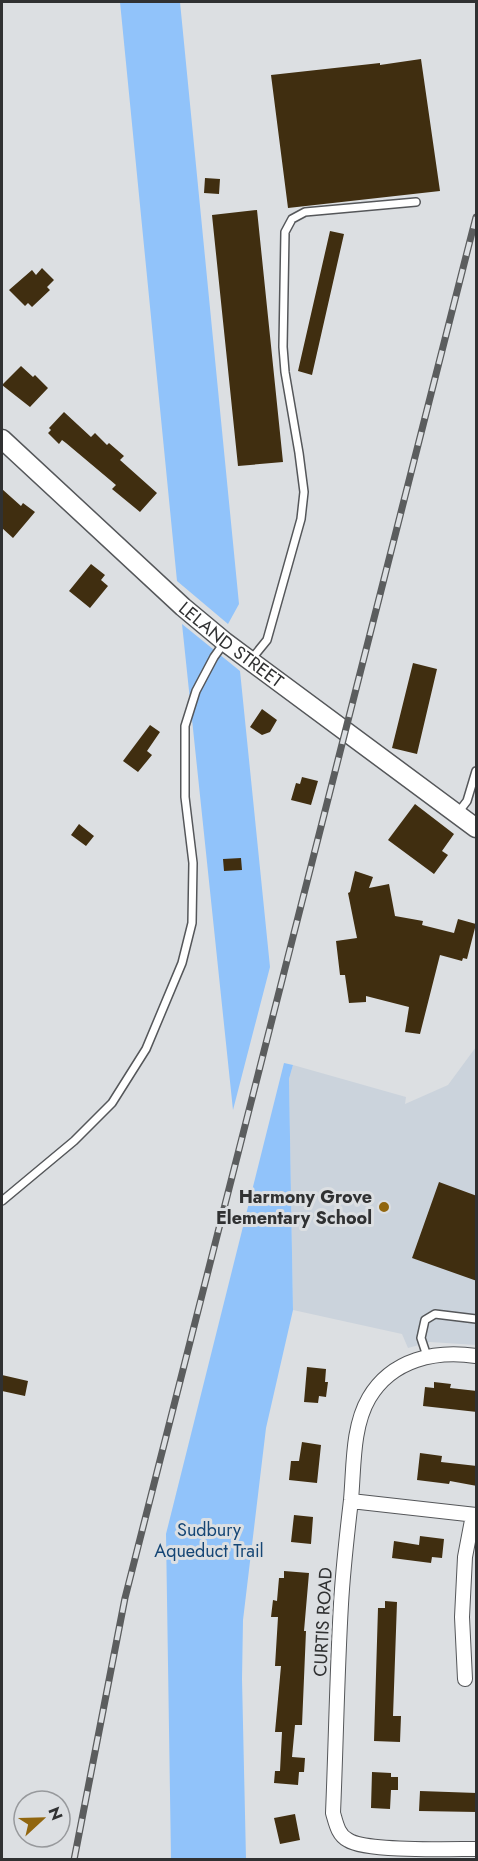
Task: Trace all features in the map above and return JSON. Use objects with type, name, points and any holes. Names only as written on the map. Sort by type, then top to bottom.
[{"type":"street","name":"LELAND STREET","points":[[2,439],[183,607],[225,642],[477,828]]},
{"type":"street","name":"CURTIS ROAD","points":[[477,1356],[460,1353],[427,1356],[405,1365],[385,1378],[369,1398],[358,1426],[340,1622],[333,1813],[337,1828],[347,1840],[361,1845],[477,1849]]},
{"type":"street","points":[[351,1501],[475,1515],[465,1557],[462,1617],[465,1679]]},
{"type":"lane","points":[[250,662],[267,640],[301,519],[304,492],[284,355],[285,232],[292,219],[305,212],[416,202]]},
{"type":"lane","points":[[2,1201],[74,1141],[112,1103],[146,1049],[182,963],[192,923],[193,863],[185,797],[185,726],[196,691],[214,657],[225,642]]},
{"type":"lane","points":[[457,814],[467,801],[477,771]]},
{"type":"lane","points":[[427,1356],[421,1338],[425,1320],[435,1314],[477,1319]]},
{"type":"shaded area","name":"Harmony Grove Elementary School","points":[[476,1047],[476,1345],[430,1342],[408,1348],[402,1334],[293,1310],[289,1079],[293,1065],[406,1097],[405,1104],[448,1085]]},
{"type":"green space","points":[[120,2],[180,2],[239,604],[228,624],[177,581]]},
{"type":"green space","points":[[182,624],[240,671],[270,967],[233,1110]]},
{"type":"green space","name":"Sudbury Aqueduct Trail","points":[[284,1063],[293,1065],[289,1079],[293,1310],[266,1428],[243,1620],[246,1859],[171,1859],[166,1534]]},
{"type":"building","points":[[421,59],[440,191],[288,208],[271,75]]},
{"type":"building","points":[[205,178],[220,179],[219,194],[204,193]]},
{"type":"building","points":[[257,210],[283,462],[238,466],[212,215]]},
{"type":"building","points":[[330,231],[344,234],[312,375],[298,371]]},
{"type":"building","points":[[42,268],[54,280],[47,287],[50,290],[32,307],[28,303],[25,306],[9,290],[32,270],[36,275]]},
{"type":"building","points":[[21,366],[33,377],[35,375],[48,388],[30,407],[2,385]]},
{"type":"building","points":[[64,412],[91,437],[95,433],[107,445],[109,443],[124,456],[120,460],[157,493],[140,512],[112,489],[116,485],[66,443],[62,440],[59,444],[48,433],[51,430],[49,428]]},
{"type":"building","points":[[2,489],[21,506],[23,503],[35,512],[13,538],[2,528]]},
{"type":"building","points":[[91,564],[105,575],[101,580],[108,586],[90,608],[69,591]]},
{"type":"building","points":[[413,663],[437,669],[417,754],[392,748]]},
{"type":"building","points":[[262,709],[277,720],[270,732],[262,735],[250,727]]},
{"type":"building","points":[[150,725],[160,732],[147,751],[152,755],[138,772],[123,761]]},
{"type":"building","points":[[302,777],[318,781],[311,805],[291,800],[296,783],[300,784]]},
{"type":"building","points":[[415,804],[454,834],[442,851],[448,855],[434,874],[388,840]]},
{"type":"building","points":[[79,824],[94,836],[86,846],[71,835]]},
{"type":"building","points":[[241,858],[242,870],[224,871],[223,859]]},
{"type":"building","points":[[355,871],[373,877],[369,888],[389,884],[395,916],[423,921],[422,925],[454,933],[458,919],[476,924],[467,959],[463,958],[462,961],[440,955],[420,1034],[405,1032],[409,1007],[366,996],[366,1002],[349,1003],[345,975],[340,975],[336,941],[357,938],[348,893]]},
{"type":"building","points":[[439,1182],[477,1196],[477,1281],[412,1258]]},
{"type":"building","points":[[307,1367],[326,1369],[325,1382],[328,1382],[326,1397],[319,1396],[318,1403],[304,1402]]},
{"type":"building","points":[[2,1375],[28,1381],[25,1396],[2,1391]]},
{"type":"building","points":[[434,1382],[451,1384],[450,1388],[477,1391],[477,1412],[423,1406],[425,1387],[434,1388]]},
{"type":"building","points":[[302,1442],[321,1445],[317,1483],[289,1480],[291,1461],[299,1461]]},
{"type":"building","points":[[420,1453],[442,1456],[441,1462],[477,1466],[477,1486],[450,1481],[449,1484],[417,1480]]},
{"type":"building","points":[[294,1515],[313,1517],[311,1544],[291,1542]]},
{"type":"building","points":[[420,1536],[444,1539],[442,1558],[432,1557],[431,1563],[392,1558],[394,1541],[419,1545]]},
{"type":"building","points":[[284,1571],[309,1573],[304,1631],[306,1631],[302,1725],[295,1725],[292,1757],[305,1758],[304,1772],[299,1772],[298,1785],[274,1783],[275,1771],[280,1771],[282,1732],[275,1732],[281,1666],[275,1666],[278,1617],[271,1617],[273,1600],[277,1601],[279,1578],[284,1578]]},
{"type":"building","points":[[385,1601],[397,1602],[393,1716],[401,1716],[400,1742],[374,1741],[378,1608],[385,1608]]},
{"type":"building","points":[[372,1772],[391,1773],[391,1777],[398,1777],[398,1790],[391,1790],[390,1809],[371,1808]]},
{"type":"building","points":[[420,1791],[477,1793],[477,1812],[419,1811]]},
{"type":"building","points":[[295,1814],[300,1840],[280,1844],[274,1818]]},
{"type":"railway","points":[[74,1860],[125,1598],[476,217]]},
{"type":"place","name":"Harmony Grove Elementary School","points":[[384,1207]]}]
